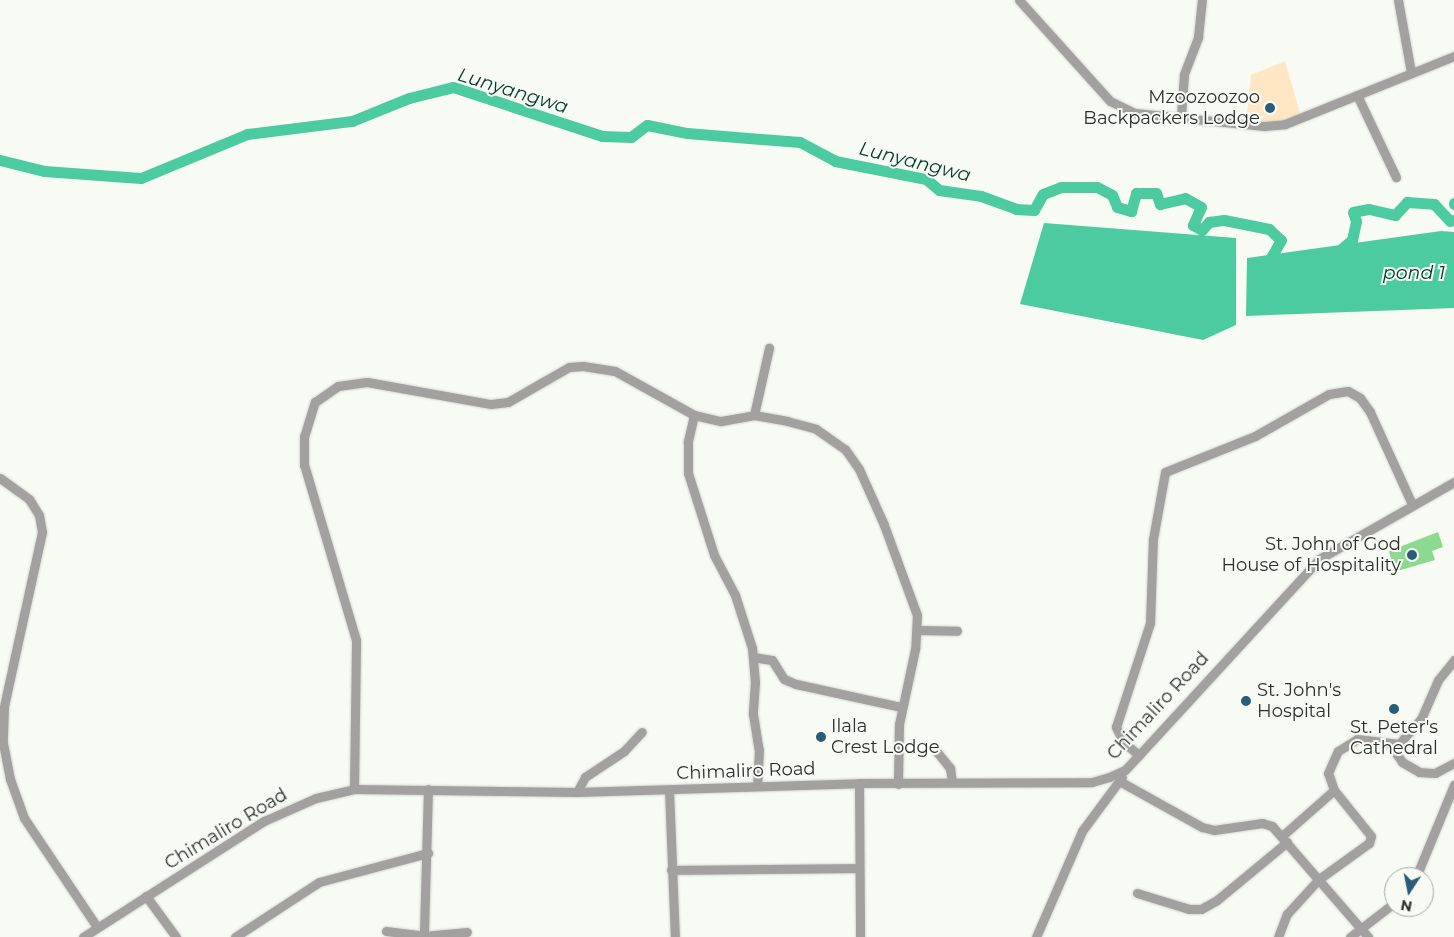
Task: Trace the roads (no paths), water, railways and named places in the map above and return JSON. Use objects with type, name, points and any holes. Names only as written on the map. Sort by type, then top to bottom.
[{"type":"street","points":[[1019,0],[1110,102],[1135,113],[1276,126],[1357,96],[1411,72],[1454,56]]},
{"type":"street","points":[[1181,116],[1184,74],[1198,37],[1202,0]]},
{"type":"street","points":[[1398,0],[1411,72]]},
{"type":"street","points":[[1357,96],[1396,177]]},
{"type":"street","points":[[754,415],[769,348]]},
{"type":"street","points":[[354,789],[356,640],[304,466],[304,437],[315,402],[338,386],[367,382],[491,404],[508,402],[569,367],[583,366],[615,372],[694,415],[721,421],[754,415],[816,429],[845,449],[859,469],[884,525],[915,610],[918,630],[901,707],[898,784]]},
{"type":"street","points":[[1139,755],[1123,742],[1116,727],[1150,623],[1153,539],[1165,472],[1255,436],[1329,394],[1348,391],[1360,398],[1370,412],[1412,504]]},
{"type":"street","points":[[694,415],[688,442],[688,473],[714,556],[735,594],[753,657],[753,714],[759,750],[757,786]]},
{"type":"street","points":[[0,478],[28,499],[39,515],[42,532],[4,707],[3,743],[10,779],[24,818],[98,927]]},
{"type":"street","name":"Chimaliro Road","points":[[83,937],[290,808],[354,789],[577,792],[859,783],[1092,782],[1125,770],[1302,574],[1336,546],[1454,482]]},
{"type":"street","points":[[918,630],[957,631]]},
{"type":"street","points":[[753,657],[772,660],[784,679],[796,684],[901,707]]},
{"type":"street","points":[[1278,937],[1283,918],[1319,879],[1354,855],[1371,836],[1334,790],[1330,768],[1345,745],[1368,739],[1391,746],[1399,744],[1421,719],[1438,680],[1454,660]]},
{"type":"street","points":[[577,792],[586,777],[624,751],[642,732]]},
{"type":"street","points":[[1391,746],[1402,762],[1419,772],[1435,773],[1454,763]]},
{"type":"street","points":[[937,752],[950,768],[952,782]]},
{"type":"street","points":[[1036,937],[1082,831],[1121,782],[1125,770]]},
{"type":"street","points":[[1121,782],[1202,828],[1214,830],[1268,823],[1368,937]]},
{"type":"street","points":[[859,783],[860,937]]},
{"type":"street","points":[[1420,867],[1454,785]]},
{"type":"street","points":[[424,936],[428,853],[428,789]]},
{"type":"street","points":[[669,790],[674,937]]},
{"type":"street","points":[[1137,893],[1189,909],[1201,909],[1217,900],[1334,790]]},
{"type":"street","points":[[234,937],[319,882],[428,853]]},
{"type":"street","points":[[671,870],[859,868]]},
{"type":"street","points":[[146,896],[176,937]]},
{"type":"street","points":[[1350,937],[1362,930],[1384,911]]},
{"type":"street","points":[[386,931],[424,936],[467,932]]},
{"type":"water","points":[[1044,223],[1236,238],[1236,325],[1203,340],[1020,304]]},
{"type":"water","name":"pond 1","points":[[1441,231],[1454,232],[1454,308],[1246,316],[1247,258]]},
{"type":"waterway","name":"Lunyangwa","points":[[0,160],[44,171],[141,178],[247,134],[352,121],[409,98],[453,87],[602,136],[631,137],[647,125],[687,133],[800,142],[835,161],[926,179],[939,190],[981,196],[1016,209],[1034,210],[1043,194],[1061,187],[1097,187],[1112,195],[1117,207],[1131,211],[1136,193],[1156,193],[1160,204],[1185,198],[1201,207],[1193,225],[1202,230],[1209,222],[1224,220],[1269,229],[1281,240],[1270,259],[1273,266]]},
{"type":"waterway","name":"Lunyangwa","points":[[1334,255],[1352,240],[1356,221],[1353,212],[1369,209],[1395,215],[1407,202],[1434,204],[1450,221],[1454,220]]},
{"type":"place","name":"Mzoozoozoo Backpackers Lodge","points":[[1270,108]]},
{"type":"place","name":"St. John of God House of Hospitality","points":[[1412,555]]},
{"type":"place","name":"St. John's Hospital","points":[[1246,701]]},
{"type":"place","name":"St. Peter's Cathedral","points":[[1394,709]]},
{"type":"place","name":"Ilala Crest Lodge","points":[[821,737]]}]
